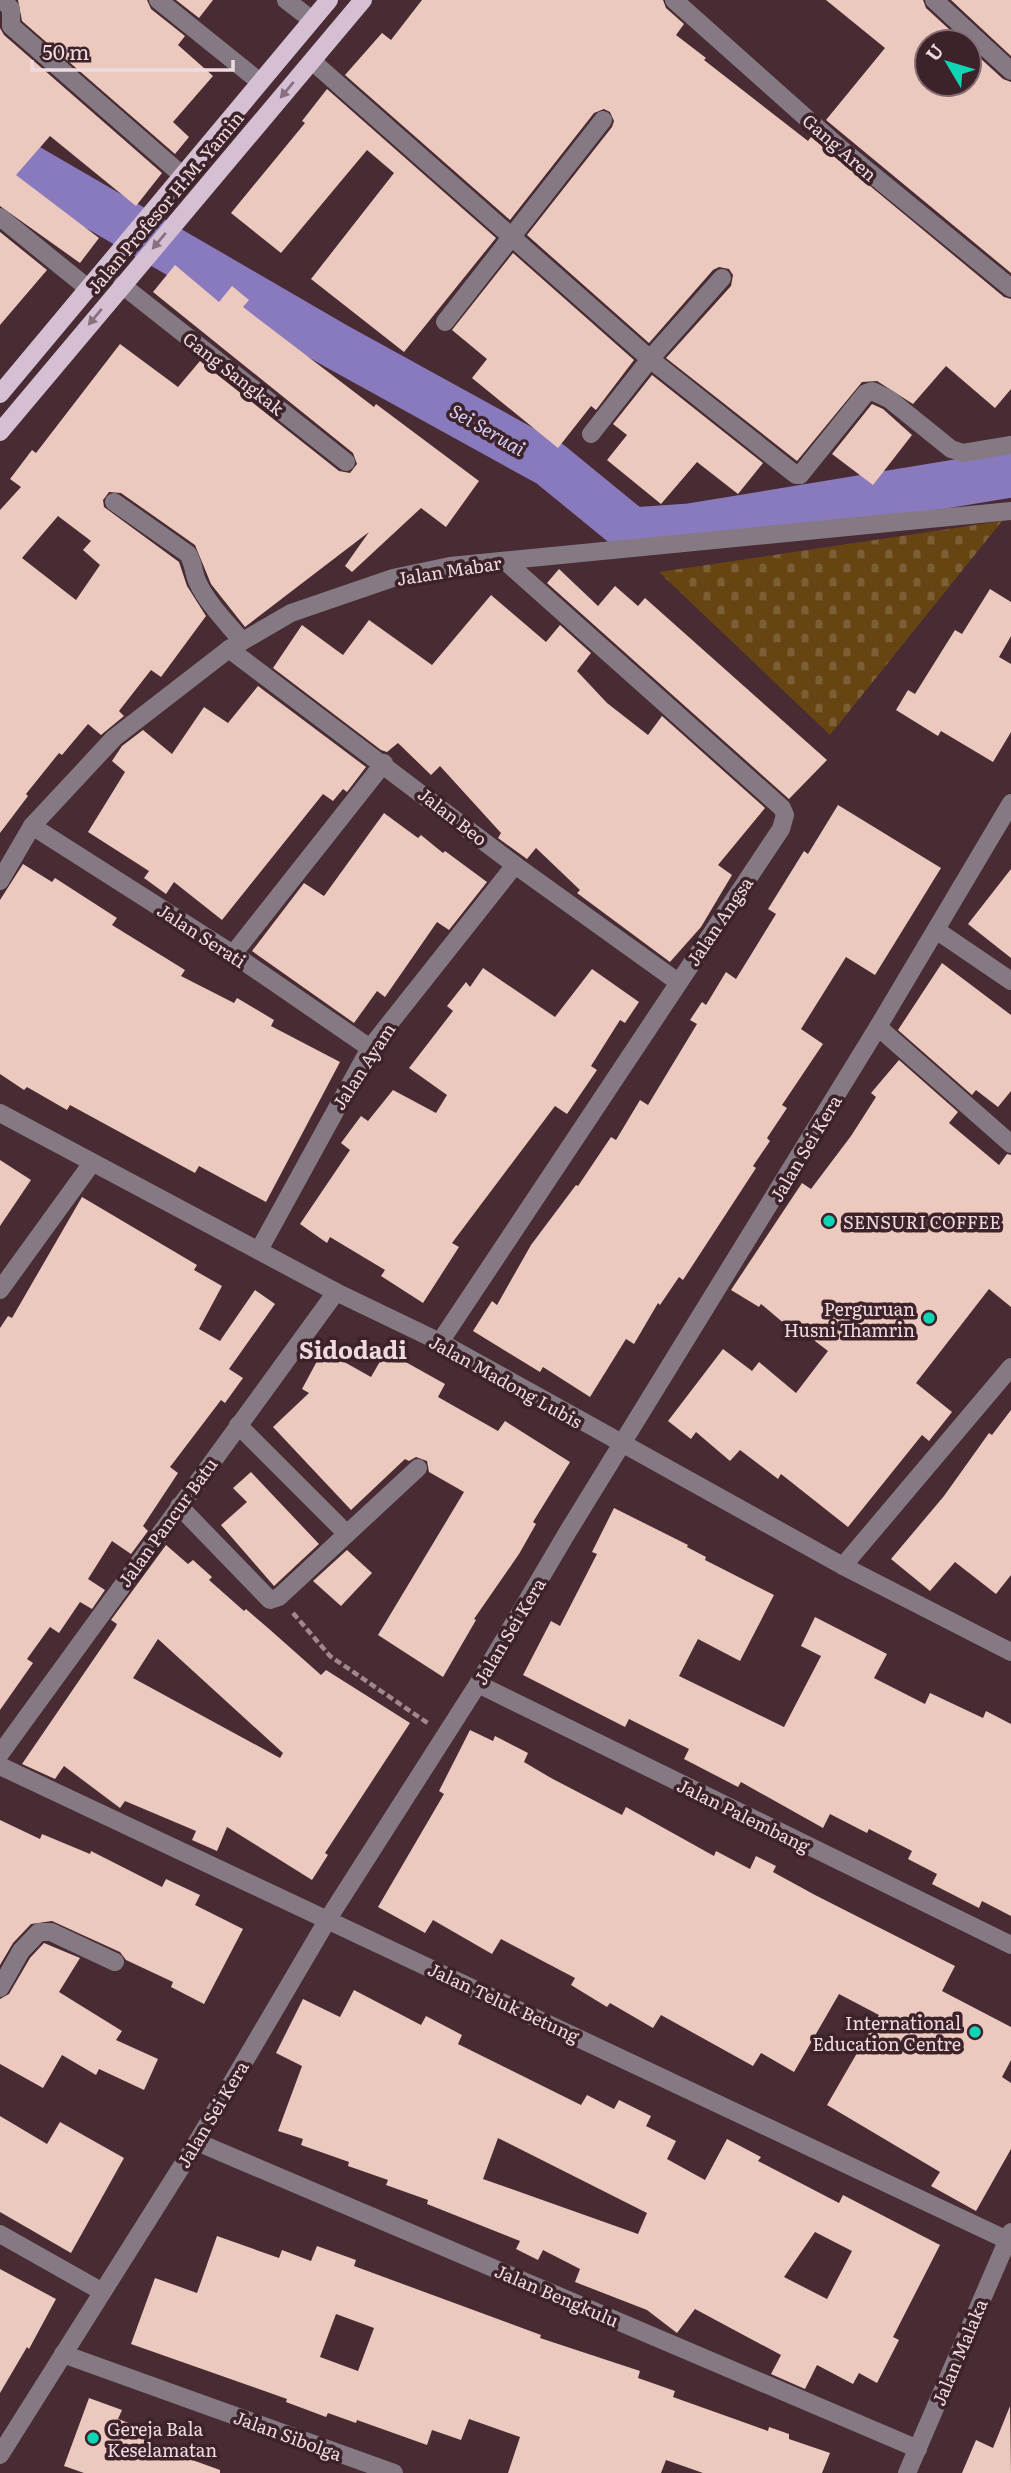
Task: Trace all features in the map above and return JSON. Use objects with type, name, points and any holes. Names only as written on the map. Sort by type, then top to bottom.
[{"type":"main road","name":"Jalan Profesor H.M. Yamin","points":[[0,394],[329,0]]},
{"type":"main road","name":"Jalan Profesor H.M. Yamin","points":[[0,432],[363,0]]},
{"type":"street","points":[[4,0],[11,9],[11,26],[183,176]]},
{"type":"street","points":[[158,0],[260,82]]},
{"type":"street","points":[[286,0],[312,20]]},
{"type":"street","name":"Gang Aren","points":[[674,0],[840,148],[1011,288]]},
{"type":"street","points":[[934,0],[1011,71]]},
{"type":"street","points":[[312,61],[650,359],[798,476],[866,393],[872,391],[889,399],[951,449],[963,453],[1011,445]]},
{"type":"street","points":[[445,322],[603,120]]},
{"type":"street","points":[[0,216],[89,289]]},
{"type":"street","points":[[590,434],[650,359],[722,278]]},
{"type":"street","name":"Gang Sangkak","points":[[122,285],[346,462]]},
{"type":"street","name":"Jalan Beo","points":[[114,502],[188,554],[195,566],[196,579],[236,645],[515,864],[678,982]]},
{"type":"street","name":"Jalan Mabar","points":[[0,881],[33,826],[114,738],[236,645],[291,613],[393,578],[450,566],[1011,511]]},
{"type":"street","name":"Jalan Angsa","points":[[440,1342],[781,829],[785,815],[782,808],[505,561]]},
{"type":"street","points":[[233,954],[384,763]]},
{"type":"street","name":"Jalan Sei Kera","points":[[0,2455],[197,2142],[328,1919],[478,1684],[878,1027],[1011,803]]},
{"type":"street","name":"Jalan Serati","points":[[33,826],[233,954],[370,1048]]},
{"type":"street","name":"Jalan Ayam","points":[[259,1251],[370,1048],[515,864]]},
{"type":"street","points":[[936,930],[1011,981]]},
{"type":"street","points":[[878,1027],[1011,1144]]},
{"type":"street","name":"Jalan Madong Lubis","points":[[0,1113],[336,1292],[440,1342],[622,1446],[843,1566],[1011,1652]]},
{"type":"street","points":[[0,1290],[92,1163]]},
{"type":"street","name":"Jalan Pancur Batu","points":[[0,1754],[336,1292]]},
{"type":"street","points":[[843,1566],[1011,1367]]},
{"type":"street","points":[[238,1425],[347,1534]]},
{"type":"street","points":[[178,1506],[270,1600],[279,1597],[418,1468]]},
{"type":"street","name":"Jalan Palembang","points":[[478,1684],[1011,1945]]},
{"type":"street","name":"Jalan Teluk Betung","points":[[0,1766],[103,1817],[1009,2236]]},
{"type":"street","points":[[0,1988],[21,1951],[39,1932],[51,1933],[115,1962]]},
{"type":"street","name":"Jalan Bengkulu","points":[[197,2142],[918,2449]]},
{"type":"street","points":[[0,2234],[101,2291]]},
{"type":"street","name":"Jalan Malaka","points":[[907,2473],[1009,2236]]},
{"type":"street","name":"Jalan Sibolga","points":[[63,2354],[394,2473]]},
{"type":"path","points":[[279,1597],[330,1656],[445,1735]]},
{"type":"green space","points":[[1002,521],[830,735],[659,572]]},
{"type":"building","points":[[18,0],[147,0],[151,9],[185,36],[178,45],[213,76],[173,122],[189,137],[175,154],[22,21]]},
{"type":"building","points":[[176,0],[213,0],[199,18]]},
{"type":"building","points":[[422,0],[663,0],[666,8],[684,24],[676,35],[706,58],[704,60],[808,141],[811,137],[1004,297],[1011,299],[1011,389],[995,408],[946,366],[913,404],[877,381],[862,382],[797,461],[666,358],[731,286],[733,275],[729,269],[719,267],[713,270],[649,343],[527,235],[612,127],[614,121],[610,112],[604,109],[594,113],[510,220],[345,75],[382,33],[391,40]]},
{"type":"building","points":[[826,0],[923,0],[926,8],[948,28],[913,28],[913,98],[983,98],[983,61],[1003,79],[1011,82],[1011,273],[826,120],[885,48]]},
{"type":"building","points":[[951,0],[1011,0],[1011,56],[983,28]]},
{"type":"building","points":[[0,28],[4,35],[162,173],[136,206],[50,136],[16,175],[99,238],[80,263],[0,206]]},
{"type":"building","points":[[327,89],[496,238],[404,352],[311,279],[394,173],[367,150],[281,253],[231,213],[305,123],[302,121]]},
{"type":"building","points":[[0,232],[47,270],[0,325]]},
{"type":"building","points":[[513,253],[634,360],[596,410],[591,406],[558,448],[472,378],[487,359],[452,330]]},
{"type":"building","points":[[175,265],[219,302],[232,286],[249,300],[243,307],[374,407],[376,404],[479,481],[446,527],[421,508],[352,572],[345,566],[369,532],[245,627],[211,584],[195,545],[121,493],[109,492],[103,500],[104,507],[179,562],[187,586],[206,616],[161,677],[151,670],[119,711],[124,716],[101,735],[88,724],[62,755],[59,753],[26,794],[28,796],[0,833],[0,510],[21,487],[10,479],[32,450],[36,453],[120,344],[178,387],[200,361],[339,471],[350,473],[357,464],[353,453],[153,292]],"holes":[[[58,516],[91,541],[83,550],[100,565],[76,600],[22,558]]]},
{"type":"building","points":[[652,375],[763,463],[738,494],[697,462],[661,504],[607,460],[627,435],[613,424]]},
{"type":"building","points":[[872,404],[883,409],[912,435],[873,485],[832,454]]},
{"type":"building","points":[[559,569],[598,606],[615,586],[638,606],[645,598],[827,760],[789,799],[547,583]]},
{"type":"building","points":[[990,589],[1011,602],[1011,636],[999,657],[1011,664],[1011,732],[993,762],[941,731],[938,736],[896,710],[908,690],[915,694],[955,630],[962,634]]},
{"type":"building","points":[[491,595],[546,642],[560,625],[591,653],[577,671],[607,703],[648,735],[662,716],[765,808],[718,865],[732,875],[701,927],[670,962],[577,893],[580,890],[536,848],[527,859],[498,838],[501,833],[440,766],[431,775],[398,743],[387,752],[381,750],[273,668],[302,625],[343,655],[369,620],[432,665]]},
{"type":"building","points":[[258,686],[366,767],[347,792],[343,789],[333,801],[323,794],[222,920],[174,882],[166,894],[144,878],[149,871],[88,832],[125,772],[112,761],[122,746],[143,730],[172,754],[204,707],[228,723]]},
{"type":"building","points":[[838,805],[941,868],[875,975],[846,957],[801,1029],[823,1044],[782,1105],[787,1108],[767,1138],[770,1141],[753,1166],[756,1168],[683,1280],[679,1277],[660,1305],[658,1303],[634,1344],[626,1339],[590,1397],[543,1367],[540,1372],[473,1331],[492,1301],[497,1305],[531,1245],[576,1185],[578,1186],[611,1137],[616,1140],[640,1100],[648,1105],[697,1024],[690,1020],[702,1002],[706,1005],[726,972],[736,979],[776,914],[768,909],[804,851],[808,854]]},
{"type":"building","points":[[384,813],[418,838],[421,835],[443,853],[445,851],[487,882],[449,930],[437,922],[385,997],[377,991],[354,1023],[252,951],[304,883],[324,896]]},
{"type":"building","points":[[23,864],[52,882],[55,878],[117,918],[112,925],[185,970],[181,976],[234,1003],[237,998],[274,1020],[271,1026],[340,1062],[266,1202],[199,1166],[195,1173],[70,1105],[67,1110],[27,1087],[24,1090],[0,1074],[0,900]]},
{"type":"building","points":[[1011,869],[1011,958],[968,924]]},
{"type":"building","points":[[942,963],[1011,1015],[1011,1091],[998,1107],[976,1090],[972,1095],[898,1030]]},
{"type":"building","points":[[483,968],[555,1017],[592,969],[639,1002],[625,1023],[620,1020],[591,1066],[597,1070],[567,1114],[555,1106],[452,1243],[459,1247],[423,1303],[381,1276],[385,1270],[330,1237],[327,1243],[300,1224],[350,1150],[341,1143],[361,1116],[368,1121],[393,1090],[436,1113],[447,1095],[409,1068],[453,1011],[447,1006],[466,982],[470,987]]},
{"type":"building","points":[[899,1060],[958,1112],[949,1123],[999,1165],[1007,1154],[1011,1155],[1011,1307],[989,1289],[916,1383],[952,1412],[929,1441],[922,1435],[848,1527],[781,1474],[778,1479],[740,1450],[730,1461],[696,1432],[691,1439],[668,1421],[723,1349],[752,1371],[759,1362],[796,1393],[828,1351],[789,1321],[786,1325],[761,1304],[759,1307],[731,1290],[802,1183],[811,1189],[851,1136],[876,1097],[871,1093]]},
{"type":"building","points":[[0,1160],[31,1180],[0,1226]]},
{"type":"building","points":[[82,1197],[197,1265],[194,1270],[222,1286],[199,1329],[220,1341],[255,1290],[275,1304],[229,1369],[243,1378],[225,1403],[221,1400],[170,1467],[178,1473],[143,1526],[148,1531],[131,1554],[112,1541],[88,1579],[105,1590],[92,1609],[80,1602],[59,1633],[50,1627],[27,1659],[33,1663],[0,1710],[0,1328],[8,1316],[12,1318]]},
{"type":"building","points":[[323,1350],[371,1377],[386,1351],[445,1384],[438,1397],[498,1431],[505,1421],[570,1462],[533,1522],[536,1524],[519,1554],[474,1619],[476,1620],[443,1677],[378,1635],[464,1492],[429,1472],[427,1461],[416,1457],[409,1461],[405,1459],[351,1510],[273,1427],[309,1393],[302,1389]]},
{"type":"building","points":[[1011,1410],[1011,1575],[996,1594],[955,1562],[930,1591],[891,1559],[944,1496],[989,1433],[992,1435]]},
{"type":"building","points":[[251,1472],[319,1544],[274,1586],[221,1525],[247,1502],[233,1488]]},
{"type":"building","points":[[614,1508],[688,1545],[687,1547],[706,1557],[705,1560],[774,1595],[740,1661],[698,1639],[679,1676],[784,1727],[821,1656],[801,1646],[815,1617],[887,1654],[874,1678],[925,1704],[930,1693],[983,1718],[986,1711],[1011,1724],[1011,1916],[982,1901],[979,1908],[932,1884],[937,1874],[908,1859],[912,1851],[869,1829],[867,1833],[830,1814],[823,1828],[741,1782],[738,1787],[684,1759],[689,1749],[629,1719],[625,1727],[523,1675],[551,1621],[560,1626],[597,1554],[592,1552]]},
{"type":"building","points":[[166,1545],[188,1564],[193,1560],[212,1577],[209,1580],[321,1675],[326,1670],[410,1723],[325,1853],[328,1855],[312,1880],[227,1827],[217,1851],[192,1840],[196,1831],[125,1801],[120,1808],[64,1766],[55,1779],[22,1764],[115,1628],[117,1624],[111,1620]],"holes":[[[158,1639],[283,1753],[280,1758],[133,1678]]]},
{"type":"building","points":[[347,1550],[372,1573],[341,1606],[313,1581]]},
{"type":"building","points":[[470,1730],[493,1741],[495,1736],[528,1753],[524,1762],[551,1778],[622,1815],[626,1807],[714,1856],[716,1851],[750,1869],[756,1856],[776,1866],[773,1872],[955,1966],[942,1991],[1011,2027],[1011,2060],[1002,2077],[1011,2083],[1011,2149],[976,2211],[931,2186],[940,2172],[827,2105],[879,2015],[839,1994],[794,2072],[761,2053],[753,2066],[661,2015],[653,2028],[610,2003],[607,2007],[571,1985],[575,1978],[501,1939],[492,1954],[433,1920],[425,1933],[378,1907],[444,1794],[439,1791]]},
{"type":"building","points":[[0,1820],[40,1839],[42,1834],[90,1854],[91,1851],[162,1887],[166,1879],[200,1895],[195,1905],[243,1929],[204,2004],[171,1987],[173,1982],[126,1960],[120,1952],[52,1921],[31,1924],[13,1943],[0,1965]]},
{"type":"building","points":[[44,1943],[80,1958],[59,1992],[122,2031],[116,2040],[158,2059],[144,2090],[99,2069],[96,2075],[62,2055],[43,2088],[0,2064],[0,1999],[9,1994],[30,1958]]},
{"type":"building","points":[[354,1990],[421,2025],[426,2016],[462,2035],[458,2044],[581,2105],[587,2095],[614,2109],[619,2100],[651,2116],[646,2126],[676,2141],[667,2159],[705,2180],[727,2139],[761,2157],[758,2161],[839,2203],[843,2195],[940,2245],[893,2337],[899,2340],[877,2383],[859,2373],[853,2384],[817,2365],[805,2389],[771,2374],[781,2355],[695,2309],[677,2333],[647,2310],[575,2282],[580,2269],[543,2250],[538,2260],[516,2249],[520,2241],[427,2204],[428,2200],[386,2185],[388,2180],[348,2166],[349,2162],[301,2145],[303,2139],[278,2131],[302,2066],[276,2053],[303,1999],[340,2017]],"holes":[[[498,2138],[647,2213],[638,2234],[483,2179]],[[815,2232],[852,2251],[827,2299],[784,2277]]]},
{"type":"building","points":[[0,2116],[47,2144],[60,2122],[124,2158],[71,2253],[0,2212]]},
{"type":"building","points":[[217,2236],[279,2258],[282,2250],[311,2261],[317,2246],[356,2260],[354,2266],[541,2335],[540,2338],[640,2371],[638,2378],[675,2391],[673,2397],[768,2431],[769,2427],[789,2434],[789,2439],[830,2453],[822,2473],[703,2473],[666,2460],[661,2473],[508,2473],[520,2437],[469,2419],[461,2440],[432,2430],[427,2445],[357,2420],[356,2423],[328,2413],[326,2417],[286,2402],[287,2399],[131,2344],[155,2278],[197,2293]],"holes":[[[336,2314],[374,2328],[358,2371],[320,2357]]]},
{"type":"building","points":[[0,2269],[56,2299],[29,2349],[27,2347],[0,2393]]},
{"type":"building","points":[[89,2398],[122,2410],[118,2419],[153,2432],[148,2444],[220,2470],[220,2473],[84,2473],[64,2466]]},
{"type":"building","points":[[1010,2406],[1011,2473],[962,2473],[976,2440],[993,2448]]},
{"type":"waterway","name":"Sei Seruai","points":[[0,151],[336,346],[550,464],[632,531],[690,527],[1011,474]]},
{"type":"place","name":"SENSURI COFFEE","points":[[829,1221]]},
{"type":"place","name":"Perguruan Husni Thamrin","points":[[929,1318]]},
{"type":"place","name":"International Education Centre","points":[[975,2032]]},
{"type":"place","name":"Gereja Bala Keselamatan","points":[[93,2438]]},
{"type":"district","name":"Sidodadi","points":[[353,1348]]}]
